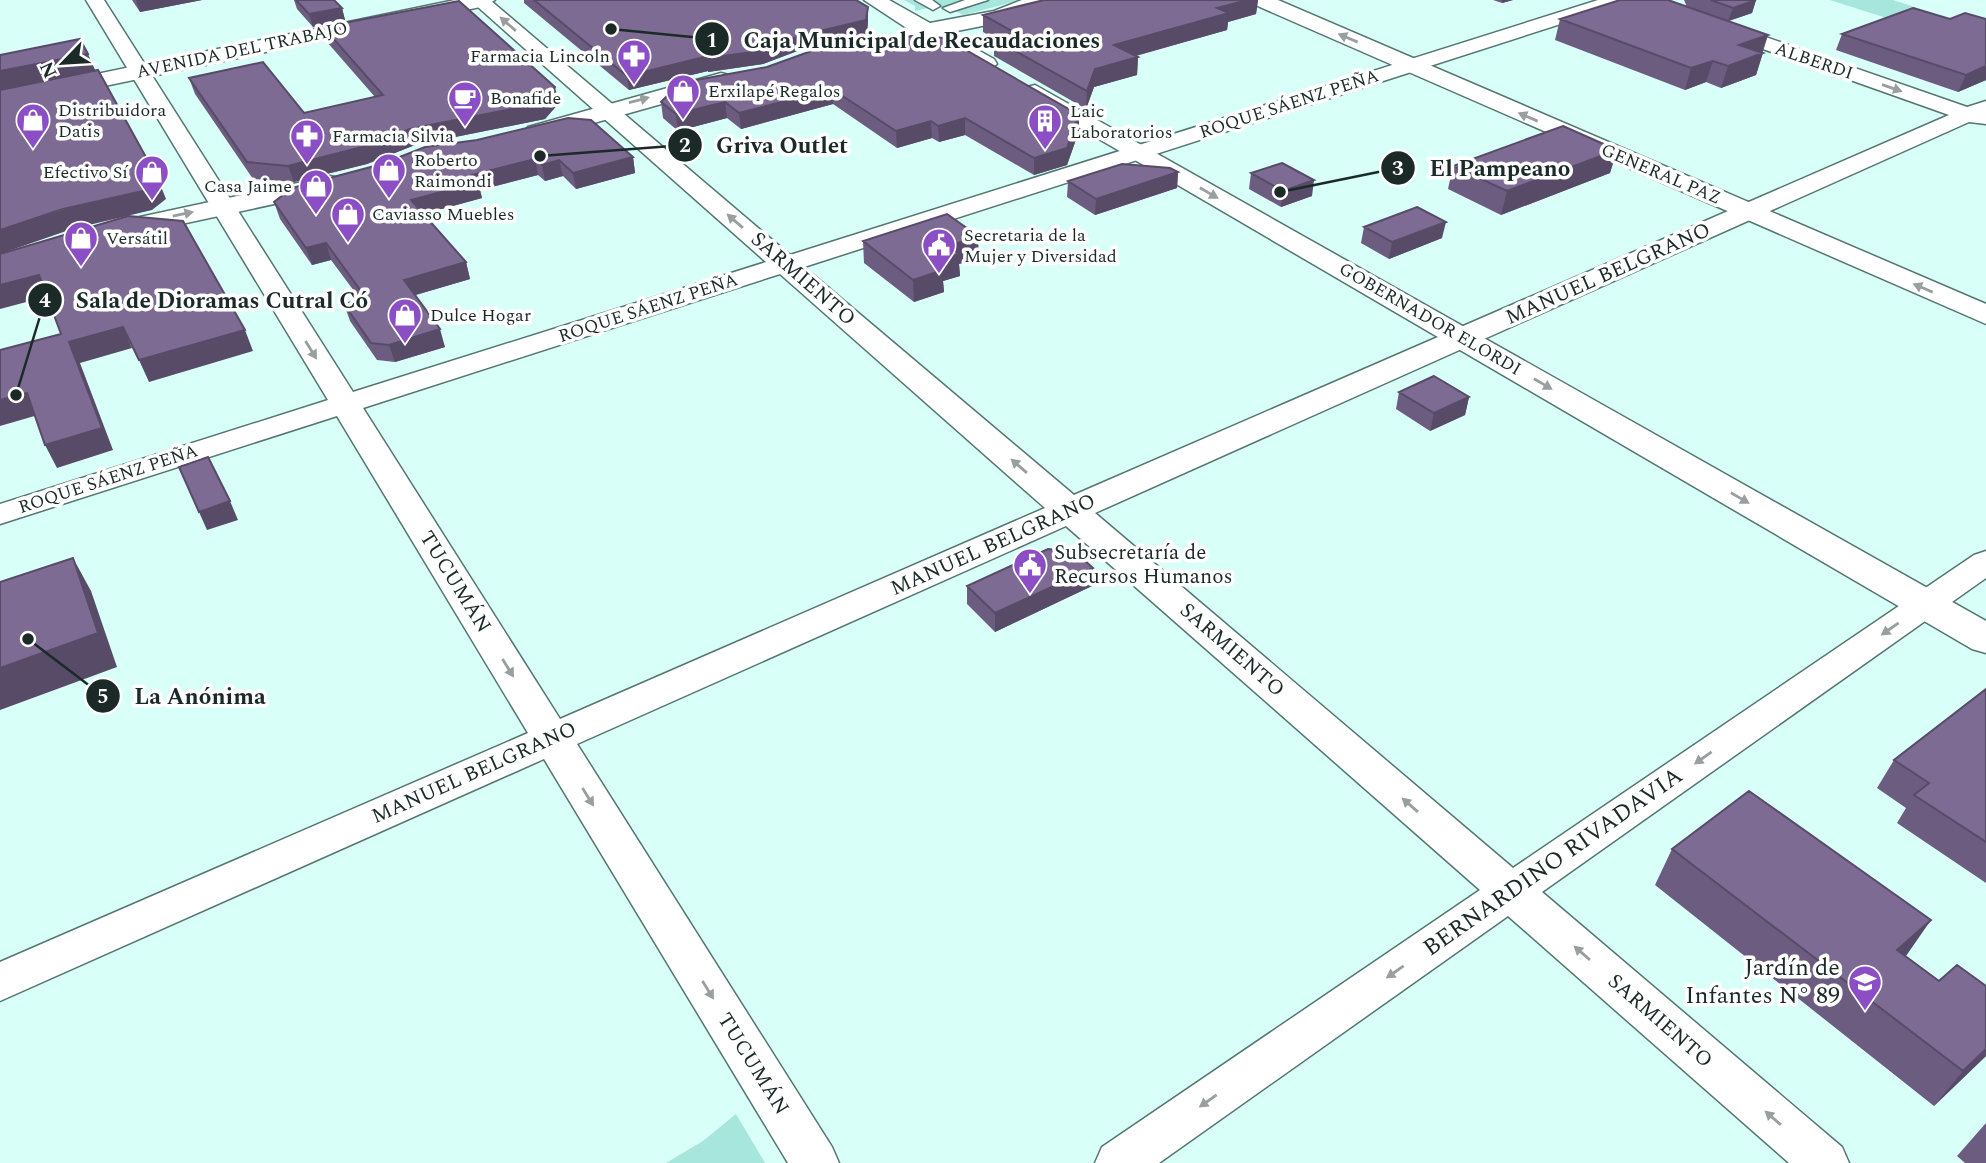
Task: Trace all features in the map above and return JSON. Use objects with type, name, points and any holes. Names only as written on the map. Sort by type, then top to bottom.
[{"type":"street","name":"TUCUMÁN","points":[[94,0],[815,1163]]},
{"type":"street","name":"AVENIDA DEL TRABAJO","points":[[0,101],[482,0]]},
{"type":"street","name":"SARMIENTO","points":[[482,0],[1825,1163]]},
{"type":"street","name":"GOBERNADOR ELORDI","points":[[874,0],[937,8],[1011,79],[1986,639]]},
{"type":"street","points":[[895,36],[937,8],[981,0]]},
{"type":"street","points":[[937,8],[1002,16],[1041,0]]},
{"type":"street","name":"GENERAL PAZ","points":[[1260,0],[1986,315]]},
{"type":"street","name":"ROQUE SÁENZ PEÑA","points":[[0,514],[1617,0]]},
{"type":"street","name":"ALBERDI","points":[[1643,0],[1980,115]]},
{"type":"street","points":[[518,137],[584,121],[632,102],[708,82],[745,77]]},
{"type":"street","name":"MANUEL BELGRANO","points":[[0,982],[1748,212],[1980,115]]},
{"type":"street","points":[[83,238],[181,214],[265,201],[349,179]]},
{"type":"street","name":"BERNARDINO RIVADAVIA","points":[[1119,1163],[1986,562]]},
{"type":"shaded area","points":[[904,0],[1021,0],[963,15],[940,7],[915,11],[915,6]]},
{"type":"shaded area","points":[[1830,0],[1893,0],[1933,13],[1902,23]]},
{"type":"shaded area","points":[[736,1114],[765,1163],[666,1163],[703,1141]]},
{"type":"building","points":[[296,0],[334,0],[342,8],[309,14]]},
{"type":"building","points":[[534,0],[856,0],[868,7],[866,20],[799,36],[762,51],[706,58],[708,56],[627,76]]},
{"type":"building","points":[[1044,0],[1248,0],[1217,8],[1229,13],[1114,45],[1138,57],[1095,69],[1087,91],[994,39],[1030,41],[983,15]]},
{"type":"building","points":[[1620,0],[1668,0],[1768,35],[1739,45],[1763,53],[1728,66],[1713,61],[1691,68],[1560,19]]},
{"type":"building","points":[[1711,0],[1756,0],[1733,8]]},
{"type":"building","points":[[459,1],[555,87],[542,103],[410,129],[362,147],[288,166],[247,162],[189,78],[263,62],[304,113],[383,95],[323,27]]},
{"type":"building","points":[[1913,8],[1950,19],[1965,13],[1986,19],[1986,66],[1966,75],[1842,34]]},
{"type":"building","points":[[879,35],[890,41],[911,36],[945,38],[1079,115],[1067,148],[1034,158],[965,118],[938,126],[931,121],[896,131],[832,89],[739,113],[725,102],[676,114],[661,102],[680,83],[767,67],[817,49]]},
{"type":"building","points":[[80,39],[88,54],[0,71],[0,55]]},
{"type":"building","points":[[98,70],[158,179],[143,191],[63,209],[0,230],[0,90]]},
{"type":"building","points":[[568,118],[591,120],[633,157],[573,173],[559,160],[542,165],[535,159],[472,175],[478,182],[411,200],[466,262],[404,280],[440,329],[389,345],[371,343],[344,304],[366,298],[326,243],[306,248],[274,202],[292,188],[382,164],[425,147],[477,140]]},
{"type":"building","points":[[1563,126],[1617,150],[1507,191],[1453,166]]},
{"type":"building","points":[[1282,163],[1314,180],[1283,191],[1251,173]]},
{"type":"building","points":[[1122,164],[1170,168],[1178,172],[1096,199],[1068,181]]},
{"type":"building","points":[[1417,207],[1446,222],[1392,242],[1364,227]]},
{"type":"building","points":[[947,214],[978,236],[949,246],[959,254],[933,262],[943,270],[913,280],[863,241]]},
{"type":"building","points":[[128,216],[183,221],[245,330],[139,360],[123,327],[69,342],[102,428],[45,445],[27,393],[0,400],[0,350],[61,334],[39,275],[0,285],[0,254]]},
{"type":"building","points":[[1434,376],[1469,397],[1434,413],[1399,392]]},
{"type":"building","points":[[208,457],[230,501],[199,512],[179,467]]},
{"type":"building","points":[[1048,549],[1075,552],[1093,568],[995,613],[967,586]]},
{"type":"building","points":[[73,558],[98,633],[0,668],[0,582]]},
{"type":"building","points":[[1986,689],[1986,842],[1914,795],[1929,783],[1894,760]]},
{"type":"building","points":[[1749,791],[1931,920],[1897,950],[1939,981],[1957,965],[1986,986],[1986,1049],[1963,1071],[1672,849]]},
{"type":"place","name":"Caja Municipal de Recaudaciones","points":[[611,29]]},
{"type":"place","name":"Farmacia Lincoln","points":[[634,86]]},
{"type":"place","name":"Erxilapé Regalos","points":[[683,121]]},
{"type":"place","name":"Bonafide","points":[[465,128]]},
{"type":"place","name":"Distribuidora Datis","points":[[33,150]]},
{"type":"place","name":"Laic Laboratorios","points":[[1045,151]]},
{"type":"place","name":"Griva Outlet","points":[[540,156]]},
{"type":"place","name":"Farmacia Silvia","points":[[307,166]]},
{"type":"place","name":"El Pampeano","points":[[1280,192]]},
{"type":"place","name":"Roberto Raimondi","points":[[389,200]]},
{"type":"place","name":"Efectivo Sí","points":[[152,202]]},
{"type":"place","name":"Casa Jaime","points":[[316,216]]},
{"type":"place","name":"Caviasso Muebles","points":[[348,244]]},
{"type":"place","name":"Versátil","points":[[81,268]]},
{"type":"place","name":"Secretaria de la Mujer y Diversidad","points":[[939,275]]},
{"type":"place","name":"Dulce Hogar","points":[[405,345]]},
{"type":"place","name":"Sala de Dioramas Cutral Có","points":[[16,395]]},
{"type":"place","name":"Subsecretaría de Recursos Humanos","points":[[1030,595]]},
{"type":"place","name":"La Anónima","points":[[28,639]]},
{"type":"place","name":"Jardín de Infantes N° 89","points":[[1865,1012]]}]
